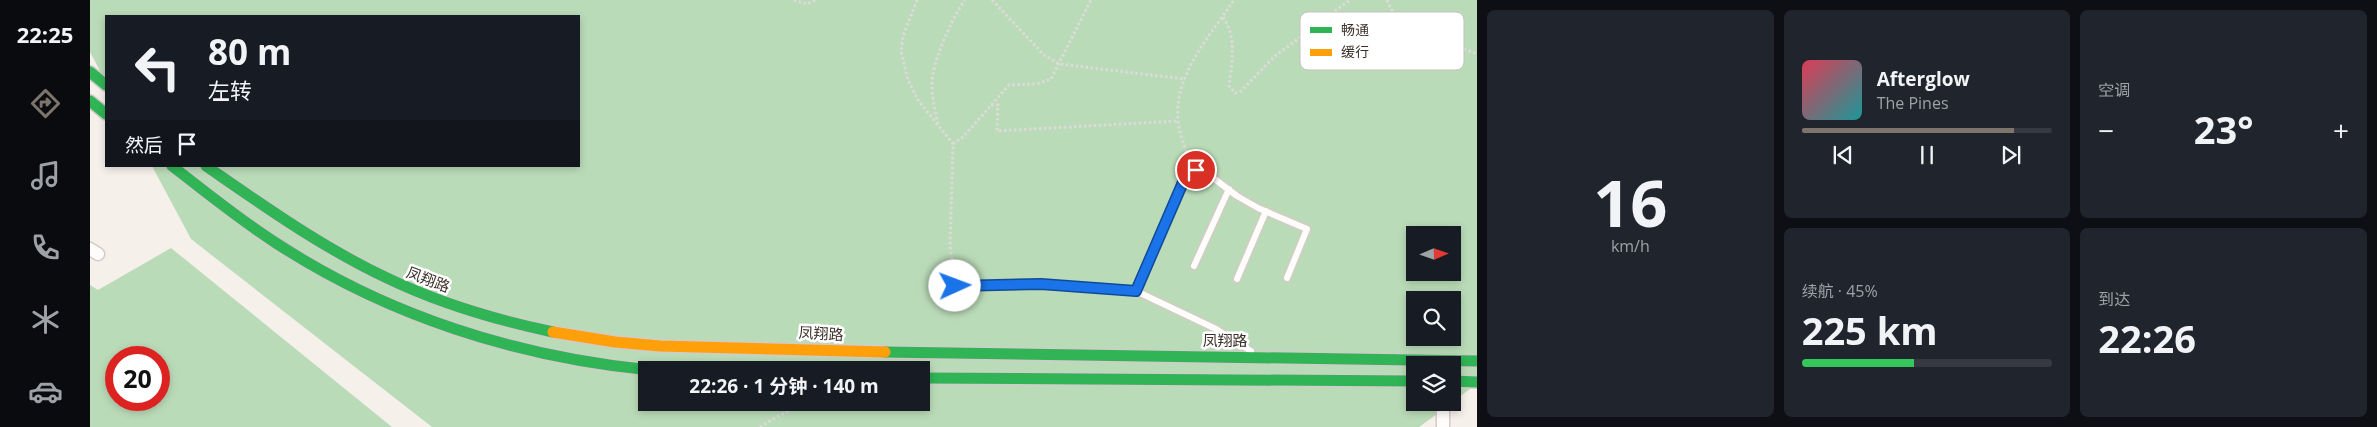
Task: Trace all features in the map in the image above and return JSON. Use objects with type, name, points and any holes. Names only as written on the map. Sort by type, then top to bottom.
[{"type":"main road","points":[[90,72],[105,84]]},
{"type":"main road","points":[[90,101],[105,113]]},
{"type":"main road","points":[[173,167],[256,230],[354,288],[388,303],[471,334],[524,350],[638,369]]},
{"type":"main road","name":"凤翔路","points":[[207,167],[304,233],[398,285],[468,310],[566,336],[641,345],[702,348],[791,348],[974,355],[1260,357],[1477,362]]},
{"type":"main road","points":[[930,378],[1406,381]]},
{"type":"main road","points":[[1461,381],[1477,382]]},
{"type":"street","points":[[1443,411],[1443,427]]},
{"type":"lane","points":[[1136,291],[1187,173],[1196,170],[1208,174],[1236,196],[1307,229],[1288,278]]},
{"type":"lane","points":[[1194,266],[1229,189]]},
{"type":"lane","points":[[1237,279],[1266,211]]},
{"type":"lane","points":[[955,286],[1041,284],[1136,291],[1216,329],[1260,357]]},
{"type":"path","points":[[794,0],[807,4],[817,0]]},
{"type":"path","points":[[917,0],[903,36],[901,51],[908,80],[918,100],[953,144],[950,245],[955,286]]},
{"type":"path","points":[[938,126],[933,97],[933,74],[956,13],[964,0]]},
{"type":"path","points":[[992,0],[1044,55],[1059,64],[1185,79]]},
{"type":"path","points":[[953,144],[963,137],[1009,85],[1037,84],[1051,79],[1091,0]]},
{"type":"path","points":[[1191,172],[1178,121],[1185,79],[1188,68],[1234,0]]},
{"type":"path","points":[[1333,12],[1350,0]]},
{"type":"path","points":[[1387,0],[1393,12]]},
{"type":"path","points":[[1223,17],[1229,27],[1233,45],[1229,86],[1234,93],[1242,91],[1275,56],[1300,36]]},
{"type":"path","points":[[1464,49],[1477,54]]},
{"type":"path","points":[[991,105],[998,105],[997,131],[1178,121]]},
{"type":"path","points":[[760,427],[776,416],[788,411]]},
{"type":"green space","points":[[90,0],[1477,0],[1477,384],[1461,396],[1461,356],[1406,356],[1406,411],[1441,411],[1419,427],[432,427],[191,239],[153,167],[580,167],[580,15],[105,15],[105,80],[90,52]]},
{"type":"green space","points":[[171,248],[392,427],[90,427],[90,285],[98,290]]},
{"type":"traffic: fast","points":[[90,72],[105,84]]},
{"type":"traffic: fast","points":[[90,101],[105,113]]},
{"type":"traffic: fast","points":[[173,167],[276,243],[319,269],[363,292],[408,312],[455,329],[551,355],[638,369]]},
{"type":"traffic: fast","points":[[207,167],[317,240],[387,278],[468,310],[553,332]]},
{"type":"traffic: fast","points":[[885,352],[1477,361]]},
{"type":"traffic: fast","points":[[930,378],[1406,381]]},
{"type":"traffic: fast","points":[[1461,381],[1477,382]]},
{"type":"traffic: slow","points":[[553,332],[615,342],[660,346],[885,352]]},
{"type":"route","points":[[955,286],[1041,284],[1136,291],[1187,173],[1196,170]]}]
